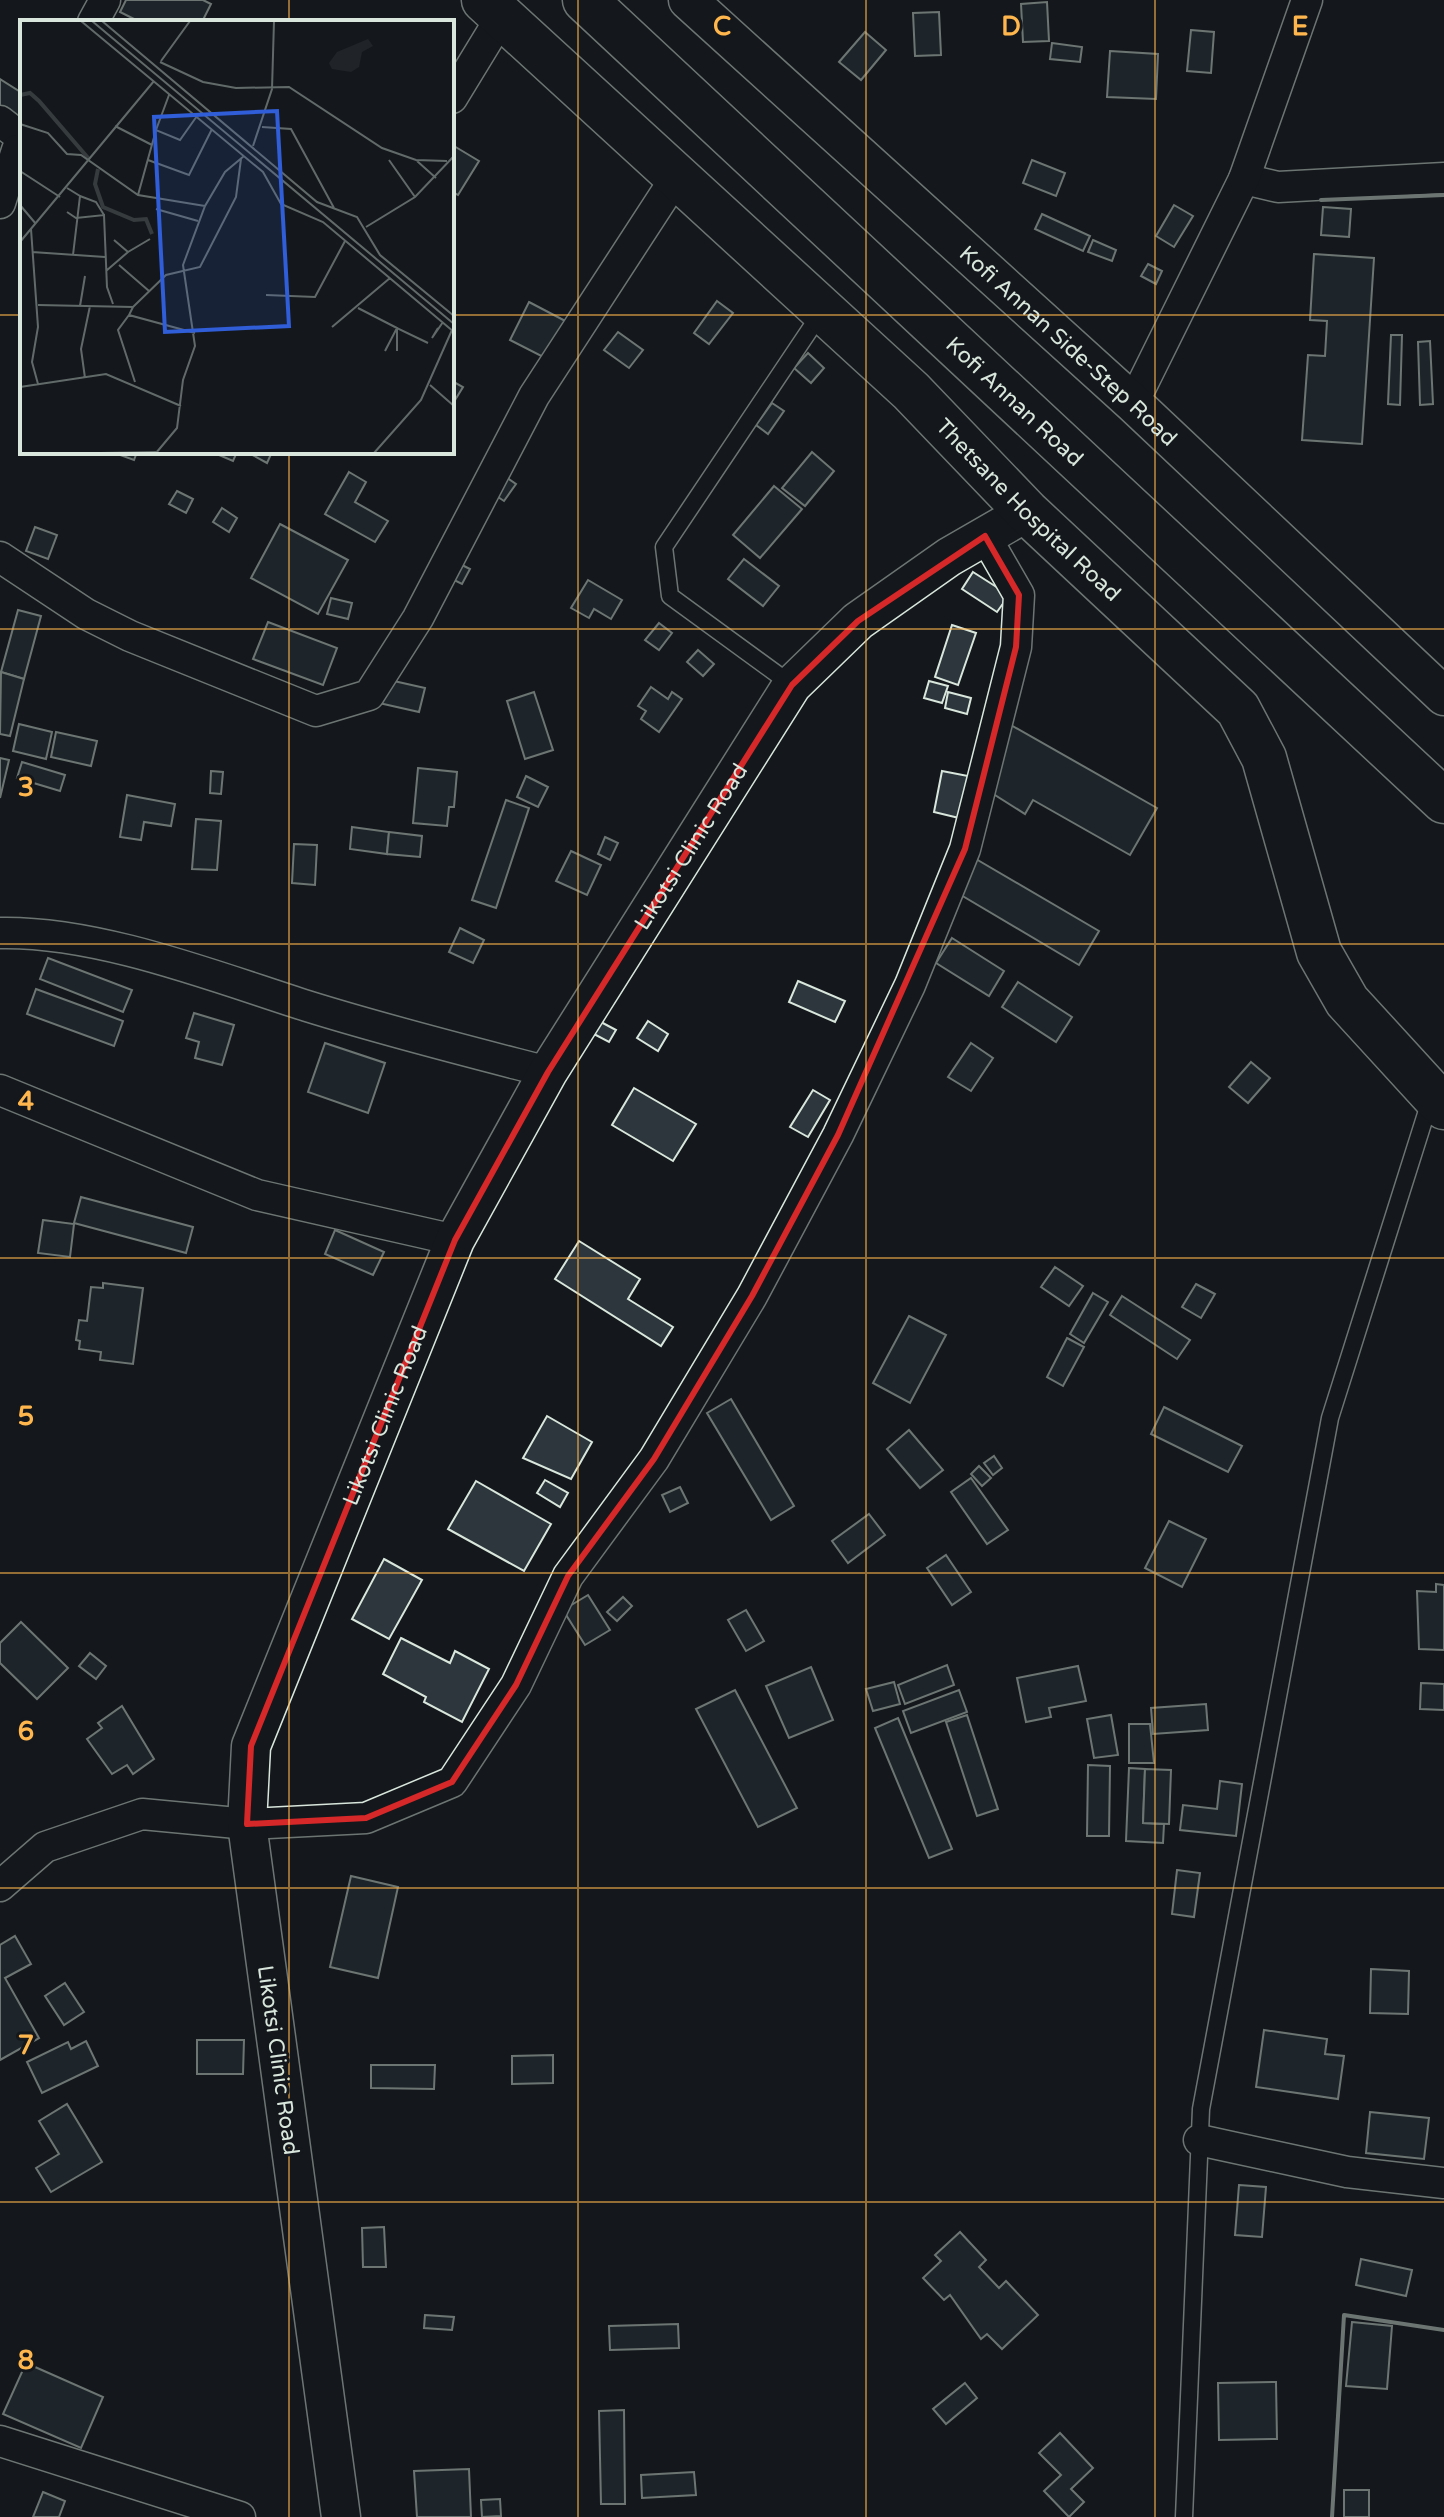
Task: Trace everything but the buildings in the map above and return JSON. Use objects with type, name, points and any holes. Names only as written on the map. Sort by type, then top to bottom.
[{"type":"main road","name":"Kofi Annan Road","points":[[585,0],[1444,801]]},
{"type":"main road","name":"Thetsane Hospital Road","points":[[493,8],[911,391],[1027,512],[1238,709],[1264,758],[1319,952],[1347,1001],[1440,1095]]},
{"type":"street","points":[[94,20],[105,0]]},
{"type":"street","name":"Kofi Annan Side-Step Road","points":[[688,0],[1133,403],[1444,696]]},
{"type":"street","points":[[1133,403],[1244,179],[1307,0]]},
{"type":"street","points":[[454,94],[493,8]]},
{"type":"street","points":[[0,121],[20,145]]},
{"type":"street","points":[[0,203],[20,149]]},
{"type":"street","points":[[0,557],[86,614],[130,636],[316,711],[369,695],[418,618],[534,396],[677,176]]},
{"type":"street","points":[[1244,179],[1278,187],[1444,178]]},
{"type":"street","name":"Likotsi Clinic Road","points":[[341,2517],[247,1824],[251,1746],[455,1240],[548,1072],[792,685],[858,621],[949,557],[1027,512]]},
{"type":"street","points":[[0,1886],[45,1847],[142,1814],[247,1824],[366,1818],[452,1782],[516,1685],[568,1576],[654,1459],[752,1296],[845,1122],[910,985],[965,849],[1016,647],[1019,595],[985,536]]},
{"type":"street","points":[[0,933],[34,932],[159,959],[378,1028],[548,1072]]},
{"type":"street","points":[[0,1090],[257,1195],[455,1240]]},
{"type":"street","points":[[1199,2140],[1347,2172],[1444,2183]]},
{"type":"street","points":[[0,2441],[240,2517]]},
{"type":"lane","points":[[792,685],[670,596],[664,547],[823,310]]},
{"type":"lane","points":[[1184,2517],[1201,2109],[1330,1418],[1440,1095]]},
{"type":"highlighted area","points":[[985,536],[1019,595],[1016,647],[965,849],[838,1135],[752,1296],[654,1459],[568,1576],[516,1685],[452,1782],[366,1818],[247,1824],[251,1746],[455,1240],[548,1072],[792,685],[858,621]]},
{"type":"wall","points":[[1321,200],[1444,195]]},
{"type":"wall","points":[[1332,2517],[1344,2315],[1444,2330]]}]
